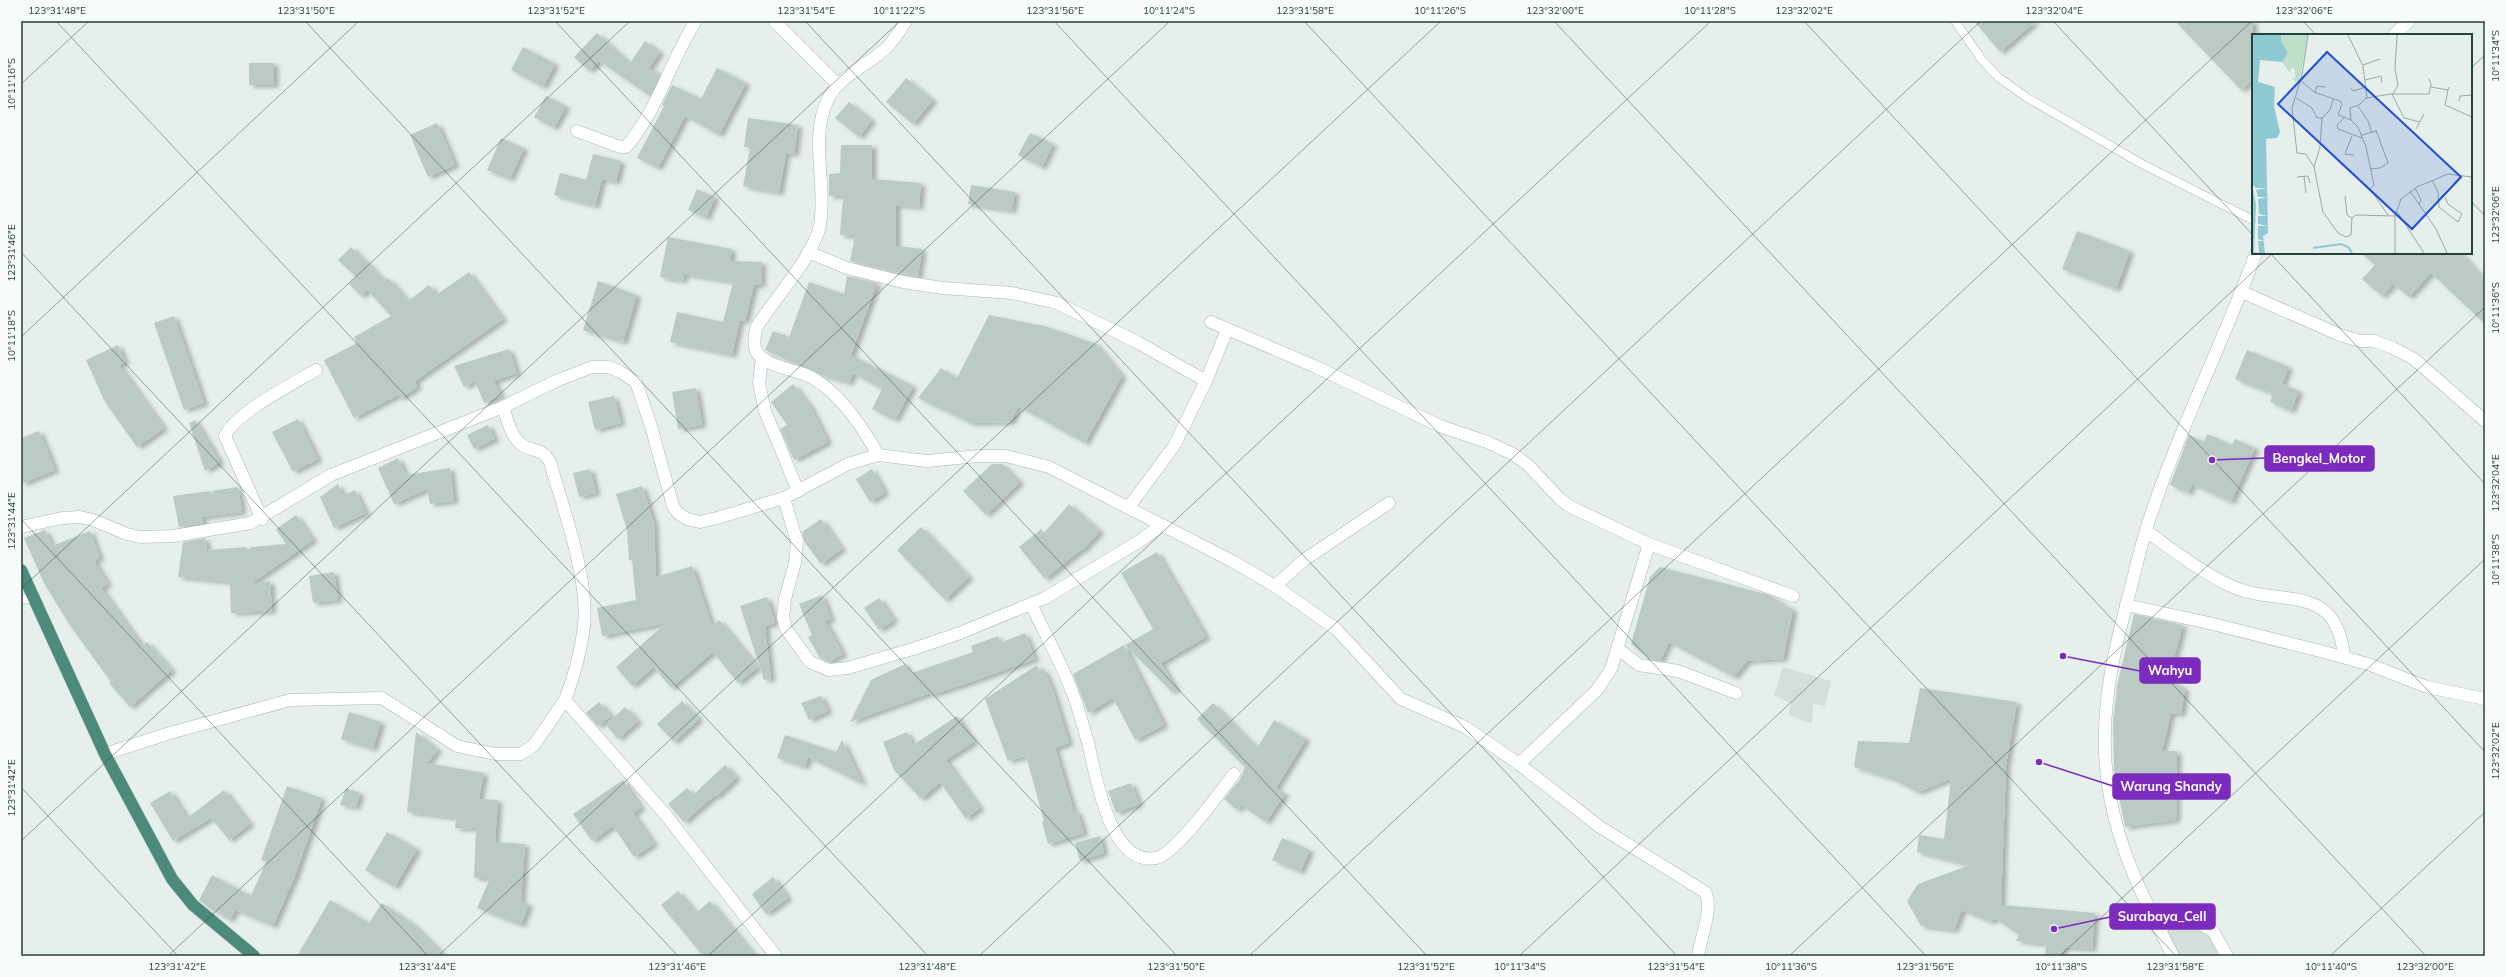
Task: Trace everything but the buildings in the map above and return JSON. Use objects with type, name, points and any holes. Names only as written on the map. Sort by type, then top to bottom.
[{"type":"highway","points":[[21,570],[105,754],[179,890],[204,915],[254,956]]},
{"type":"street","points":[[577,131],[620,147],[626,147],[669,76],[687,34],[696,21]]},
{"type":"street","points":[[774,21],[838,84]]},
{"type":"street","points":[[878,455],[863,428],[841,403],[816,380],[762,358],[754,348],[756,328],[808,252],[819,227],[823,206],[819,130],[828,99],[838,84],[885,49],[906,21]]},
{"type":"street","points":[[2395,34],[2409,21]]},
{"type":"street","points":[[808,252],[847,268],[903,282],[943,288],[1012,293],[1057,303],[1136,342],[1206,381]]},
{"type":"street","points":[[2173,956],[2129,867],[2118,832],[2106,773],[2104,734],[2107,702],[2113,655],[2146,531],[2190,414],[2242,292],[2256,254]]},
{"type":"street","points":[[2242,292],[2340,335],[2360,341],[2374,341],[2398,350],[2427,370],[2485,421]]},
{"type":"street","points":[[1211,322],[1314,366],[1440,426],[1487,442],[1513,454],[1528,465],[1569,506],[1649,544],[1793,596]]},
{"type":"street","points":[[1128,508],[1174,446],[1206,381],[1227,330]]},
{"type":"street","points":[[762,358],[759,383],[765,411],[798,491]]},
{"type":"street","points":[[21,527],[62,518],[80,517],[93,520],[127,534],[173,536],[232,528],[262,519],[331,475],[503,407],[556,381],[592,367],[608,367],[619,370],[636,382],[670,497],[678,513],[700,522],[784,498],[848,464],[878,455],[927,461],[978,456],[1006,456],[1049,468],[1232,561],[1275,586],[1336,629],[1401,699],[1465,727],[1519,764],[1600,828],[1705,892],[1708,900],[1707,915],[1698,956]]},
{"type":"street","points":[[262,519],[225,436],[229,428],[263,401],[316,370]]},
{"type":"street","points":[[105,754],[170,733],[290,700],[382,698],[457,746],[495,754],[521,754],[534,745],[565,700],[579,659],[584,624],[581,585],[574,545],[550,462],[541,451],[523,446],[515,438],[503,407]]},
{"type":"street","points":[[784,498],[797,542],[795,563],[785,599],[783,617],[786,629],[810,662],[829,670],[848,668],[916,648],[1045,598],[1138,542],[1162,525]]},
{"type":"street","points":[[1275,586],[1304,560],[1389,503]]},
{"type":"street","points":[[2146,531],[2232,586],[2256,593],[2294,598],[2316,606],[2337,625],[2344,657]]},
{"type":"street","points":[[1519,764],[1597,690],[1611,669],[1649,544]]},
{"type":"street","points":[[1031,604],[1071,688],[1088,742],[1107,816],[1116,835],[1136,855],[1147,858],[1163,856],[1195,824],[1234,774]]},
{"type":"street","points":[[2126,605],[2209,623],[2344,657],[2368,664],[2427,687],[2485,699]]},
{"type":"street","points":[[1618,649],[1639,664],[1678,671],[1736,693]]},
{"type":"street","points":[[565,700],[670,820],[776,956]]},
{"type":"street","points":[[2159,929],[2177,918],[2193,919],[2213,931],[2227,956]]},
{"type":"lane","points":[[1955,21],[1982,60],[1998,77],[2026,97],[2142,164],[2252,219]]},
{"type":"lane","points":[[21,599],[34,599]]},
{"type":"shaded area","points":[[1783,667],[1831,681],[1825,706],[1813,704],[1812,724],[1789,715],[1791,703],[1774,695]]},
{"type":"shaded area","points":[[2176,919],[2201,924],[2219,942],[2222,956],[2170,956],[2156,940]]},
{"type":"place","name":"Bengkel_Motor","points":[[2212,460]]},
{"type":"place","name":"Wahyu","points":[[2063,656]]},
{"type":"place","name":"Warung Shandy","points":[[2039,762]]},
{"type":"place","name":"Surabaya_Cell","points":[[2054,929]]}]
